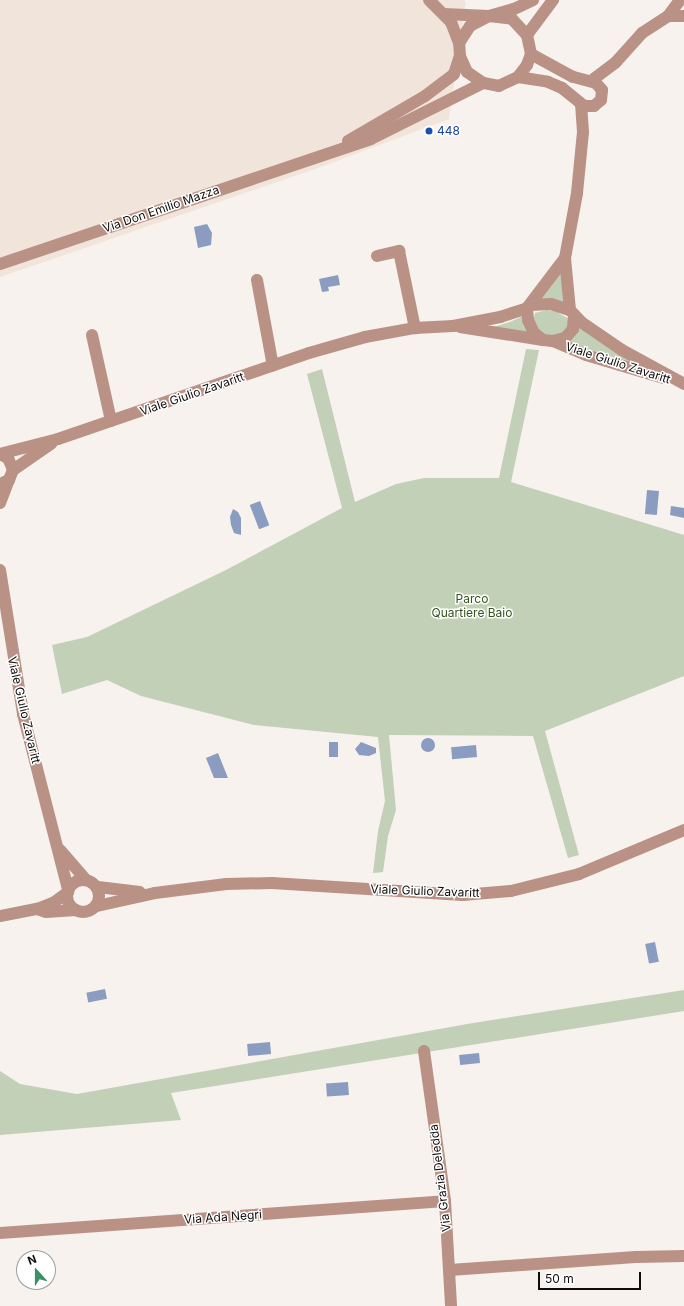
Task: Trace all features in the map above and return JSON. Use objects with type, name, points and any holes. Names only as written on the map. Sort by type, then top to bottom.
[{"type":"street","points":[[429,0],[451,22],[460,43]]},
{"type":"street","points":[[460,43],[470,26],[488,16],[514,9],[533,0]]},
{"type":"street","points":[[527,35],[553,0]]},
{"type":"street","points":[[564,258],[529,306],[528,320],[534,333],[548,341],[566,338],[574,329],[564,258],[577,193],[583,132],[583,103],[579,87],[616,62],[642,33],[668,16],[680,0]]},
{"type":"street","points":[[444,14],[488,16],[512,19],[527,35],[530,54],[527,66],[518,77],[548,82],[583,103],[602,100],[602,90],[616,62]]},
{"type":"street","points":[[668,16],[684,16]]},
{"type":"street","name":"Via Don Emilio Mazza","points":[[322,155],[396,115],[426,96],[454,74],[460,56],[460,43]]},
{"type":"street","points":[[530,54],[602,90]]},
{"type":"street","name":"Via Don Emilio Mazza","points":[[460,56],[467,72],[483,84],[499,86],[518,77]]},
{"type":"street","name":"Via Don Emilio Mazza","points":[[0,264],[371,139],[483,84]]},
{"type":"street","points":[[377,256],[399,251],[415,328]]},
{"type":"street","points":[[257,280],[274,366]]},
{"type":"street","points":[[529,306],[551,304],[572,313]]},
{"type":"street","name":"Viale Giulio Zavaritt","points":[[0,454],[58,439],[112,422],[274,366],[365,337],[415,328],[453,326],[500,317],[529,306]]},
{"type":"street","name":"Viale Giulio Zavaritt","points":[[572,313],[622,350],[684,384]]},
{"type":"street","name":"Viale Giulio Zavaritt","points":[[453,326],[548,341],[586,355],[684,384]]},
{"type":"street","points":[[92,335],[112,422]]},
{"type":"street","name":"Viale Giulio Zavaritt","points":[[8,478],[58,439]]},
{"type":"street","name":"Viale Giulio Zavaritt","points":[[0,454],[11,462],[8,478]]},
{"type":"street","points":[[0,503],[8,478]]},
{"type":"street","name":"Viale Giulio Zavaritt","points":[[0,570],[23,714],[58,847],[68,890],[69,903],[76,910],[89,911],[97,906],[155,893],[226,884],[272,883],[463,895],[511,891],[579,874],[684,830]]},
{"type":"street","name":"Viale Giulio Zavaritt","points":[[58,847],[86,879],[98,887],[155,893]]},
{"type":"street","points":[[0,916],[37,909],[53,903],[68,890],[75,881],[86,879]]},
{"type":"street","points":[[97,906],[100,897],[98,887]]},
{"type":"street","points":[[37,909],[46,912],[76,910]]},
{"type":"street","name":"Via Grazia Deledda","points":[[424,1051],[445,1201],[451,1306]]},
{"type":"street","name":"Via Ada Negri","points":[[0,1233],[445,1201]]},
{"type":"street","points":[[450,1270],[636,1257],[684,1256]]},
{"type":"shaded area","points":[[0,0],[464,0],[466,2],[449,119],[318,168],[0,277]]},
{"type":"green space","points":[[560,273],[563,274],[567,303],[541,299]]},
{"type":"green space","points":[[547,310],[555,311],[569,319],[568,327],[563,333],[553,337],[541,333],[533,321],[535,313]]},
{"type":"green space","points":[[523,316],[528,333],[490,328],[510,322]]},
{"type":"green space","points":[[579,325],[599,341],[638,364],[568,343]]},
{"type":"green space","name":"Parco Quartiere Baio","points":[[526,349],[539,350],[511,482],[684,535],[684,676],[545,731],[579,855],[568,858],[533,736],[389,735],[396,810],[388,836],[383,872],[373,873],[378,831],[385,801],[378,737],[254,725],[141,696],[107,680],[62,694],[52,645],[87,637],[226,570],[342,508],[307,374],[322,369],[355,502],[396,484],[424,478],[499,478]]},
{"type":"green space","points":[[684,990],[684,1011],[171,1093],[181,1120],[0,1135],[0,1071],[20,1084],[77,1094],[473,1023]]},
{"type":"water","points":[[207,224],[212,233],[211,245],[198,248],[194,227]]},
{"type":"water","points":[[338,275],[340,285],[328,287],[329,291],[322,292],[319,279]]},
{"type":"water","points":[[647,490],[659,491],[657,515],[645,514]]},
{"type":"water","points":[[260,501],[269,525],[259,529],[250,505]]},
{"type":"water","points":[[671,506],[684,508],[684,518],[670,515]]},
{"type":"water","points":[[233,509],[238,512],[241,518],[241,535],[234,533],[231,525],[230,517]]},
{"type":"water","points":[[428,738],[433,740],[435,745],[433,750],[428,752],[423,750],[421,745],[423,740]]},
{"type":"water","points":[[329,742],[338,742],[338,757],[329,757]]},
{"type":"water","points":[[361,742],[376,748],[376,753],[369,756],[359,755],[355,749]]},
{"type":"water","points":[[476,745],[477,757],[452,759],[451,747]]},
{"type":"water","points":[[218,753],[228,778],[214,778],[206,758]]},
{"type":"water","points":[[655,942],[659,962],[649,964],[645,944]]},
{"type":"water","points":[[105,989],[107,999],[88,1002],[86,993]]},
{"type":"water","points":[[270,1042],[271,1054],[248,1056],[247,1044]]},
{"type":"water","points":[[479,1053],[480,1063],[460,1065],[459,1055]]},
{"type":"water","points":[[348,1082],[349,1095],[327,1097],[326,1084]]},
{"type":"place","name":"448","points":[[429,131]]}]
